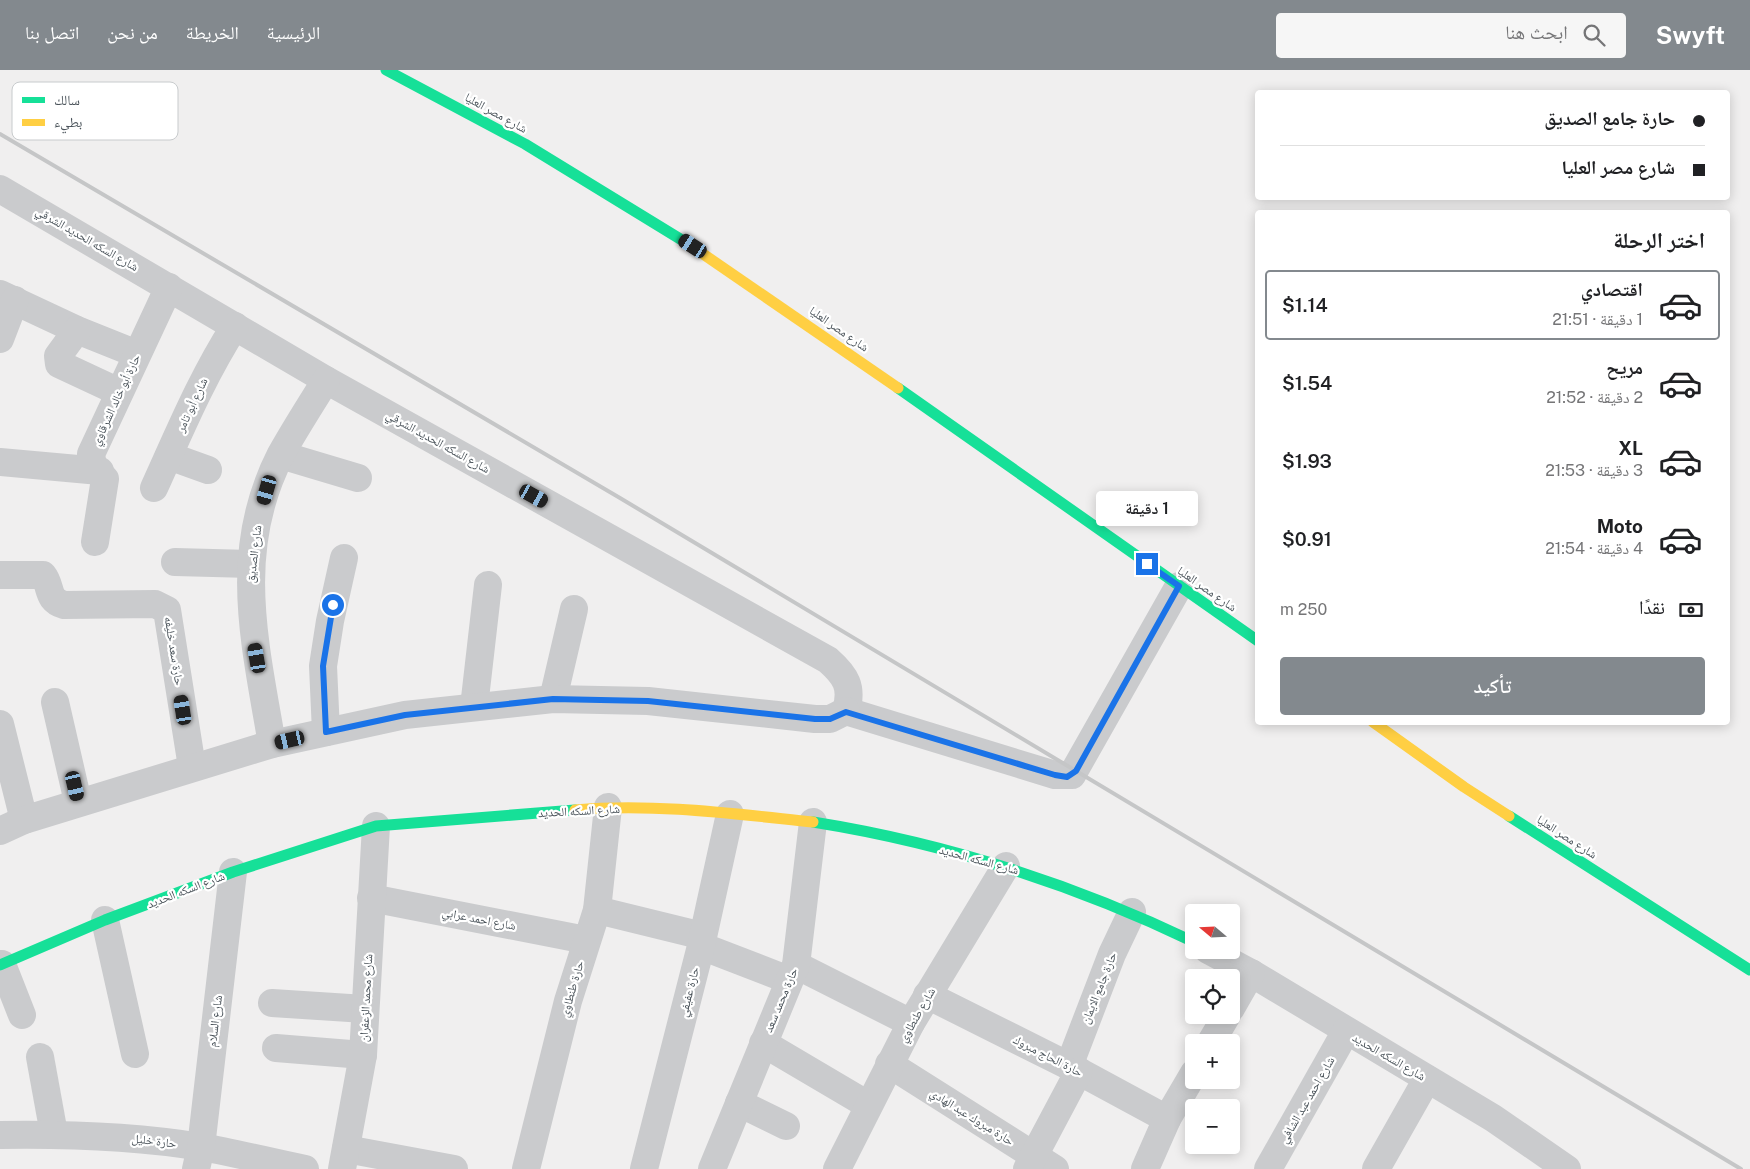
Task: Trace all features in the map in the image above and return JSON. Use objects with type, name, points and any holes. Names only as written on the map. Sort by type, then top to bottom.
[{"type":"street","name":"شارع مصر العليا","points":[[386,70],[492,126],[586,179],[678,236],[768,295],[1255,639]]},
{"type":"street","name":"شارع السكه الحديد الشرقي","points":[[0,189],[326,380],[828,660],[841,671],[849,691],[846,712]]},
{"type":"street","name":"حارة أبو خالد الشرقاوي","points":[[95,542],[105,479],[100,471],[93,466],[91,454],[169,287]]},
{"type":"street","points":[[0,339],[7,297],[77,330],[137,354]]},
{"type":"street","name":"شارع أبو تامر","points":[[154,488],[212,363],[235,326]]},
{"type":"street","points":[[77,330],[58,356],[59,364],[119,392]]},
{"type":"street","name":"شارع الصديق","points":[[272,744],[252,624],[251,564],[256,527],[267,490],[281,455],[326,380]]},
{"type":"street","points":[[281,455],[358,478]]},
{"type":"street","points":[[168,456],[208,470]]},
{"type":"street","points":[[0,462],[100,471]]},
{"type":"street","points":[[326,732],[323,666],[330,621],[344,558]]},
{"type":"street","points":[[175,562],[251,564]]},
{"type":"street","name":"حارة سعد خليفه","points":[[0,575],[43,575],[47,580],[50,597],[54,601],[64,604],[155,604],[167,610],[192,767]]},
{"type":"street","points":[[474,708],[488,585]]},
{"type":"street","points":[[0,831],[24,820],[78,802],[272,744],[405,715],[553,699],[648,701],[815,719],[830,719],[846,712],[1055,775],[1072,775],[1179,586]]},
{"type":"street","points":[[553,699],[574,609]]},
{"type":"street","points":[[55,702],[78,802]]},
{"type":"street","points":[[0,724],[24,820]]},
{"type":"street","name":"شارع مصر العليا","points":[[1376,725],[1464,787],[1750,970]]},
{"type":"street","name":"شارع السكه الحديد","points":[[1,964],[105,920],[233,872],[376,826],[608,807],[730,814],[813,822],[867,831],[1006,866],[1132,912],[1185,938]]},
{"type":"street","name":"حارة طنطاوي","points":[[526,1169],[549,1073],[586,940],[597,910],[608,807]]},
{"type":"street","name":"حارة عفيفي","points":[[644,1169],[702,941],[730,814]]},
{"type":"street","name":"حارة محمد سعد","points":[[712,1169],[793,973],[813,822]]},
{"type":"street","name":"شارع محمد الزعفران","points":[[344,1159],[363,1055],[376,826]]},
{"type":"street","name":"شارع طنطاوي","points":[[844,1166],[868,1105],[911,1023],[1006,866]]},
{"type":"street","name":"شارع السلام","points":[[198,1158],[233,872]]},
{"type":"street","name":"شارع احمد عرابي","points":[[371,898],[586,940]]},
{"type":"street","points":[[597,910],[702,941],[793,973],[911,1023]]},
{"type":"street","name":"حارة جامع الايمان","points":[[1039,1165],[1112,954],[1132,912]]},
{"type":"street","points":[[105,920],[135,1054]]},
{"type":"street","name":"شارع السكه الحديد","points":[[1225,959],[1493,1118],[1531,1159],[1567,1169]]},
{"type":"street","points":[[1,964],[22,1015]]},
{"type":"street","points":[[1240,992],[1251,973]]},
{"type":"street","name":"حارة الحاج مبروك","points":[[928,996],[1074,1068],[1167,1119]]},
{"type":"street","points":[[272,1003],[365,1009]]},
{"type":"street","name":"شارع احمد عبد الشافي","points":[[1268,1169],[1346,1031]]},
{"type":"street","points":[[763,1043],[868,1105]]},
{"type":"street","points":[[276,1048],[363,1055]]},
{"type":"street","points":[[40,1057],[54,1134]]},
{"type":"street","name":"حارة مبروك عبد الهادي","points":[[889,1064],[1039,1165]]},
{"type":"street","points":[[1376,1169],[1427,1079]]},
{"type":"street","points":[[1145,1169],[1167,1119],[1185,1088]]},
{"type":"street","points":[[739,1103],[786,1126]]},
{"type":"street","name":"حارة خليل","points":[[0,1134],[54,1134],[128,1138],[198,1158],[305,1169]]},
{"type":"street","points":[[344,1159],[454,1169]]},
{"type":"railway","points":[[0,134],[620,498],[1741,1169]]},
{"type":"traffic: fast","points":[[386,70],[525,144],[690,245]]},
{"type":"traffic: fast","points":[[898,388],[1255,639]]},
{"type":"traffic: fast","points":[[0,965],[105,920],[233,872],[376,826],[575,810]]},
{"type":"traffic: fast","points":[[1509,816],[1750,970]]},
{"type":"traffic: fast","points":[[813,822],[911,841],[1008,868],[1102,902],[1185,938]]},
{"type":"traffic: slow","points":[[690,245],[898,388]]},
{"type":"traffic: slow","points":[[1377,725],[1464,787],[1509,816]]},
{"type":"traffic: slow","points":[[575,810],[605,808],[664,809],[813,822]]},
{"type":"route","points":[[333,605],[323,666],[326,732],[405,715],[553,699],[648,701],[815,719],[830,719],[846,712],[1067,777],[1076,771],[1179,586],[1147,564]]}]
